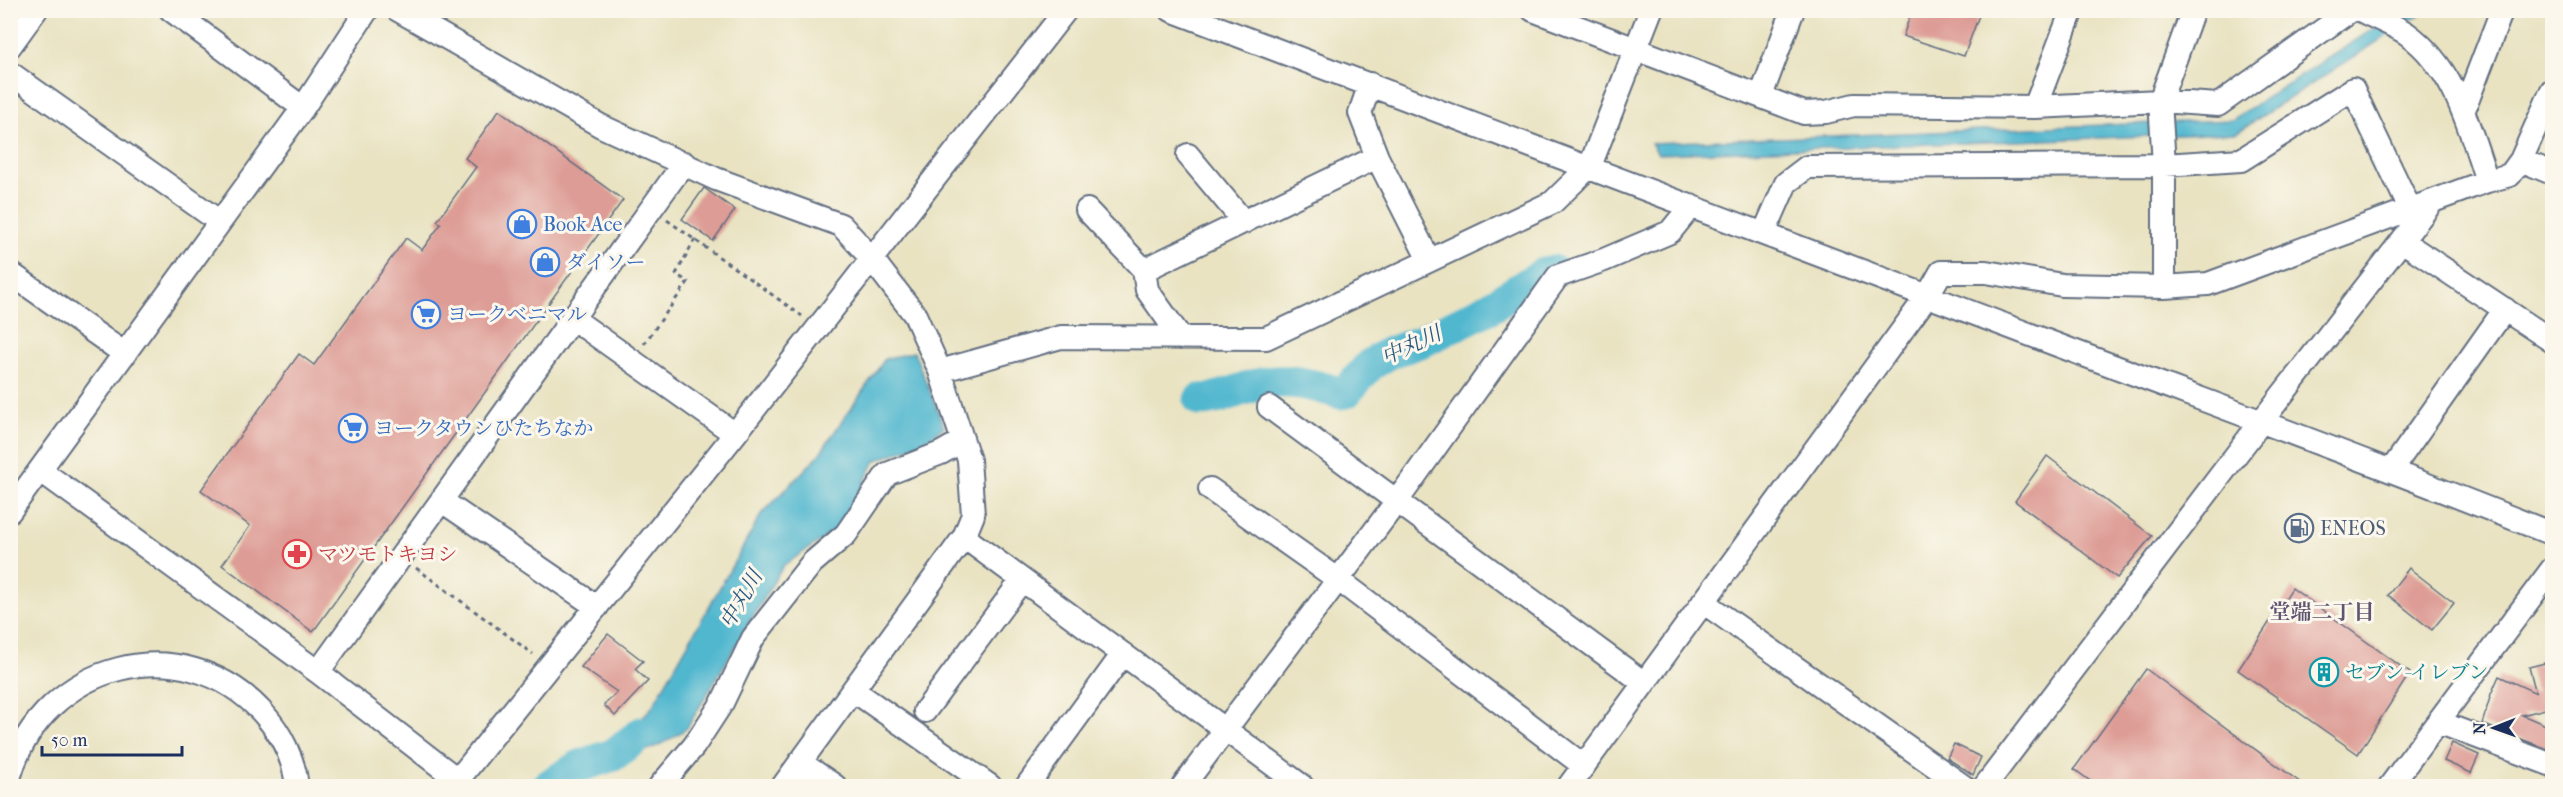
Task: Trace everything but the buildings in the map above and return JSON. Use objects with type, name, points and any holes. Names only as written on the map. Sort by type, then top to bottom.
[{"type":"street","points":[[10,46],[36,10]]},
{"type":"street","points":[[171,10],[303,108]]},
{"type":"street","points":[[10,511],[19,484],[40,470],[303,108],[367,10]]},
{"type":"street","points":[[398,10],[601,126],[716,179],[841,225],[872,259],[915,315],[940,372],[969,460],[972,515],[964,537],[783,786]]},
{"type":"street","points":[[40,470],[318,672],[456,783],[735,434],[1066,10]]},
{"type":"street","points":[[1171,10],[1590,166],[2261,422],[2392,469],[2553,534]]},
{"type":"street","points":[[1533,10],[1804,113],[1826,112],[1854,105],[2035,107],[2160,101],[2218,105],[2350,10]]},
{"type":"street","points":[[940,372],[1062,337],[1266,338],[1553,202],[1590,166],[1651,10]]},
{"type":"street","points":[[1761,96],[1793,10]]},
{"type":"street","points":[[2035,107],[2072,10]]},
{"type":"street","points":[[2164,287],[2164,165],[2160,101],[2193,10]]},
{"type":"street","points":[[2360,10],[2405,33],[2436,60],[2453,87],[2487,181]]},
{"type":"street","points":[[2463,112],[2502,10]]},
{"type":"street","points":[[10,73],[220,222]]},
{"type":"street","points":[[1371,84],[1359,113],[1377,157],[1429,260]]},
{"type":"street","points":[[1764,233],[1786,183],[1808,167],[2164,165],[2241,160],[2353,90],[2410,209]]},
{"type":"street","points":[[1569,786],[1928,295],[1941,272],[1986,272],[2062,285],[2164,287],[2208,284],[2487,181],[2510,175],[2521,160],[2553,90]]},
{"type":"street","points":[[1188,155],[1244,222]]},
{"type":"street","points":[[1144,270],[1377,157]]},
{"type":"street","points":[[2521,160],[2553,173]]},
{"type":"street","points":[[318,672],[684,163]]},
{"type":"street","points":[[1985,786],[2261,422],[2432,202]]},
{"type":"street","points":[[1183,786],[1397,501],[1558,276],[1604,260],[1670,232],[1691,206]]},
{"type":"street","points":[[1087,210],[1144,270],[1147,290],[1181,338]]},
{"type":"street","points":[[2402,241],[2553,340]]},
{"type":"street","points":[[10,273],[125,354]]},
{"type":"street","points":[[2392,469],[2505,309]]},
{"type":"street","points":[[572,318],[735,434]]},
{"type":"street","points":[[1269,407],[1644,683]]},
{"type":"street","points":[[660,786],[693,746],[722,703],[753,638],[812,563],[846,534],[887,474],[941,453],[962,441]]},
{"type":"street","points":[[1210,489],[1339,579],[1584,766]]},
{"type":"street","points":[[442,501],[597,608]]},
{"type":"street","points":[[964,537],[1302,786]]},
{"type":"street","points":[[2390,786],[2553,568]]},
{"type":"street","points":[[925,711],[1022,580]]},
{"type":"street","points":[[1703,602],[1963,786]]},
{"type":"street","points":[[1027,786],[1123,654]]},
{"type":"street","points":[[10,775],[26,741],[39,722],[68,694],[105,671],[146,664],[166,664],[203,672],[223,680],[254,704],[275,727],[288,753],[297,786]]},
{"type":"street","points":[[852,690],[990,786]]},
{"type":"street","points":[[2438,722],[2553,765]]},
{"type":"street","points":[[800,762],[835,786]]},
{"type":"path","points":[[651,209],[802,315]]},
{"type":"path","points":[[632,361],[688,282],[676,274],[695,239]]},
{"type":"path","points":[[402,558],[533,654]]},
{"type":"water","points":[[2401,11],[2425,11],[2236,133],[1658,154],[1651,143],[2232,120]]},
{"type":"water","points":[[914,352],[944,427],[922,443],[875,461],[842,526],[783,566],[687,728],[648,750],[604,758],[652,707],[761,515],[818,456],[885,359]]},
{"type":"waterway","name":"中丸川","points":[[1200,400],[1214,399],[1253,386],[1276,382],[1297,383],[1340,393],[1346,392],[1370,365],[1389,353],[1423,341],[1489,308],[1543,274],[1553,271]]},
{"type":"waterway","name":"中丸川","points":[[548,786],[580,766],[613,755],[642,733]]},
{"type":"place","name":"Book Ace","points":[[522,224]]},
{"type":"place","name":"ダイソー","points":[[545,262]]},
{"type":"place","name":"ヨークベニマル","points":[[426,314]]},
{"type":"place","name":"ヨークタウンひたちなか","points":[[353,428]]},
{"type":"place","name":"ENEOS","points":[[2299,528]]},
{"type":"place","name":"マツモトキヨシ","points":[[297,554]]},
{"type":"place","name":"セブン-イレブン","points":[[2324,672]]},
{"type":"district","name":"堂端二丁目","points":[[2322,612]]}]
